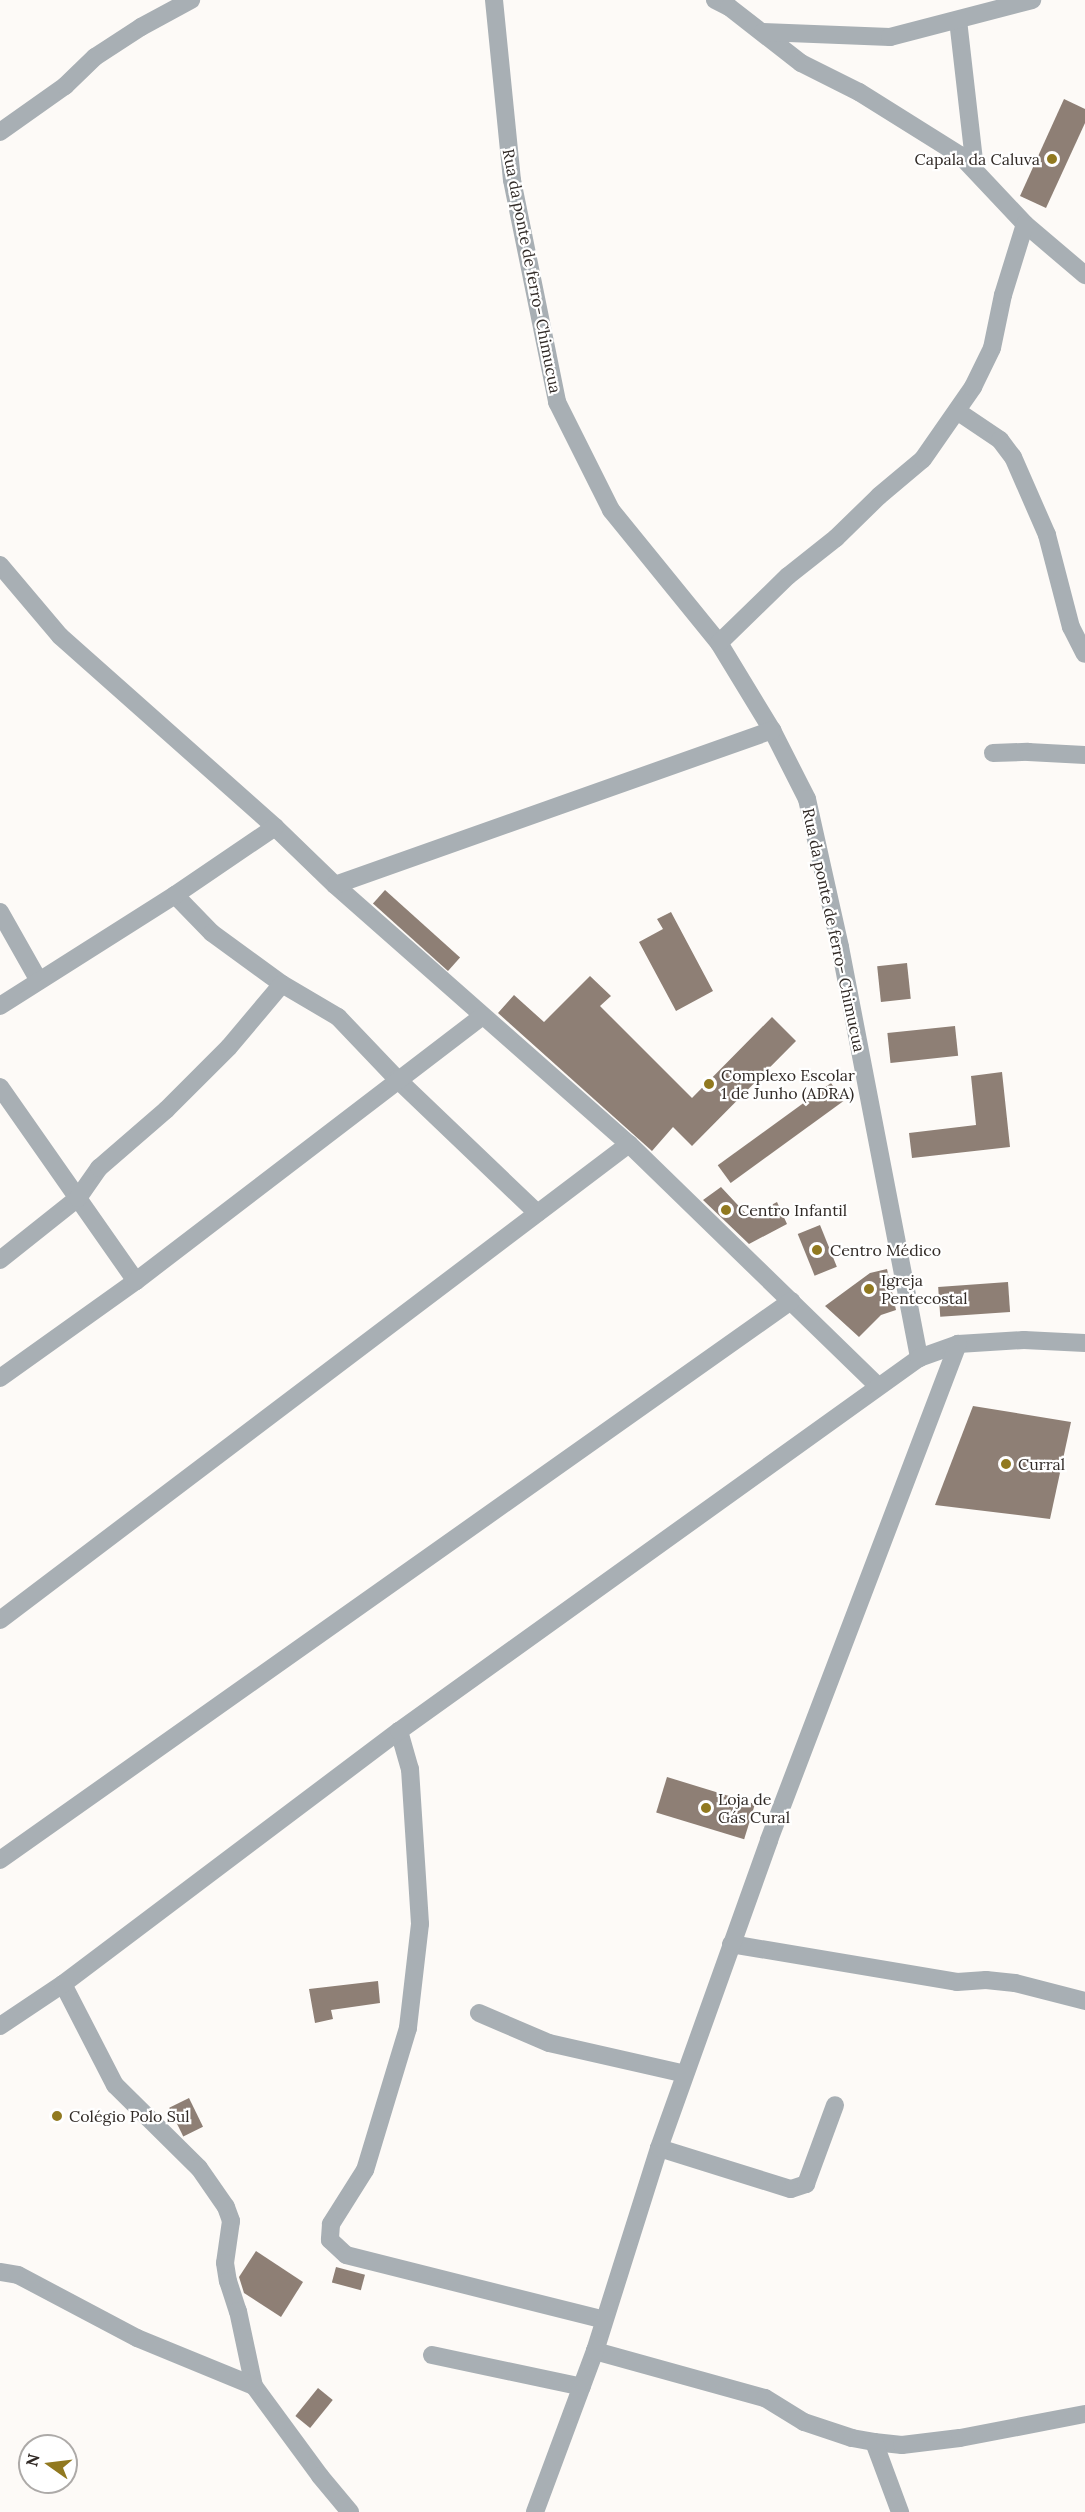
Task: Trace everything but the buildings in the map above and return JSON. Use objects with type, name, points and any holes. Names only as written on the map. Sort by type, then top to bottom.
[{"type":"street","points":[[0,132],[65,86],[95,57],[141,27],[191,0]]},
{"type":"street","name":"Rua da ponte de ferro- Chimucua","points":[[494,0],[512,180],[557,402],[610,510],[719,643],[772,730],[807,799],[840,947],[919,1358]]},
{"type":"street","points":[[715,0],[729,7],[801,63],[859,92],[960,155],[1025,224],[1085,274]]},
{"type":"street","points":[[763,32],[873,38],[958,20],[1032,0]]},
{"type":"street","points":[[958,20],[975,170]]},
{"type":"street","points":[[719,643],[788,576],[836,538],[879,496],[922,459],[957,411],[992,348],[1003,295],[1025,224]]},
{"type":"street","points":[[957,411],[1000,440],[1013,457],[1047,535],[1071,627],[1085,654]]},
{"type":"street","points":[[0,565],[60,636],[275,826],[335,885],[629,1144],[878,1386]]},
{"type":"street","points":[[335,885],[772,730]]},
{"type":"street","points":[[993,753],[1085,755]]},
{"type":"street","points":[[0,1006],[175,895],[275,826]]},
{"type":"street","points":[[175,895],[212,933],[282,984],[339,1017],[397,1079],[537,1214]]},
{"type":"street","points":[[0,912],[39,981]]},
{"type":"street","points":[[0,1260],[78,1198],[99,1168],[166,1110],[229,1047],[282,984]]},
{"type":"street","points":[[0,1378],[136,1281],[482,1016]]},
{"type":"street","points":[[0,1087],[136,1281]]},
{"type":"street","points":[[0,1620],[629,1144]]},
{"type":"street","points":[[0,1860],[791,1301]]},
{"type":"street","points":[[0,2026],[63,1984],[399,1731],[919,1358],[958,1344],[1024,1340],[1085,1342]]},
{"type":"street","points":[[535,2512],[595,2351],[659,2148],[731,1944],[958,1344]]},
{"type":"street","points":[[399,1731],[410,1769],[420,1924],[408,2028],[365,2170],[332,2224],[330,2240],[346,2255],[604,2320]]},
{"type":"street","points":[[731,1944],[957,1982],[986,1980],[1015,1983],[1085,2001]]},
{"type":"street","points":[[63,1984],[115,2085],[161,2133],[199,2168],[226,2207],[231,2221],[225,2263],[254,2386],[320,2476],[350,2512]]},
{"type":"street","points":[[479,2013],[549,2043],[685,2074]]},
{"type":"street","points":[[659,2148],[791,2189],[806,2184],[835,2105]]},
{"type":"street","points":[[0,2272],[18,2275],[137,2338],[254,2386]]},
{"type":"street","points":[[595,2351],[765,2398],[804,2422],[852,2438],[874,2442],[902,2445],[960,2438],[1085,2414]]},
{"type":"street","points":[[432,2355],[582,2388]]},
{"type":"street","points":[[874,2442],[900,2512]]},
{"type":"place","name":"Capala da Caluva","points":[[1052,159]]},
{"type":"place","name":"Complexo Escolar 1 de Junho (ADRA)","points":[[709,1084]]},
{"type":"place","name":"Centro Infantil","points":[[726,1210]]},
{"type":"place","name":"Centro Médico","points":[[817,1250]]},
{"type":"place","name":"Igreja Pentecostal","points":[[869,1289]]},
{"type":"place","name":"Curral","points":[[1006,1464]]},
{"type":"place","name":"Loja de Gás Cural","points":[[706,1808]]},
{"type":"place","name":"Colégio Polo Sul","points":[[57,2116]]}]
